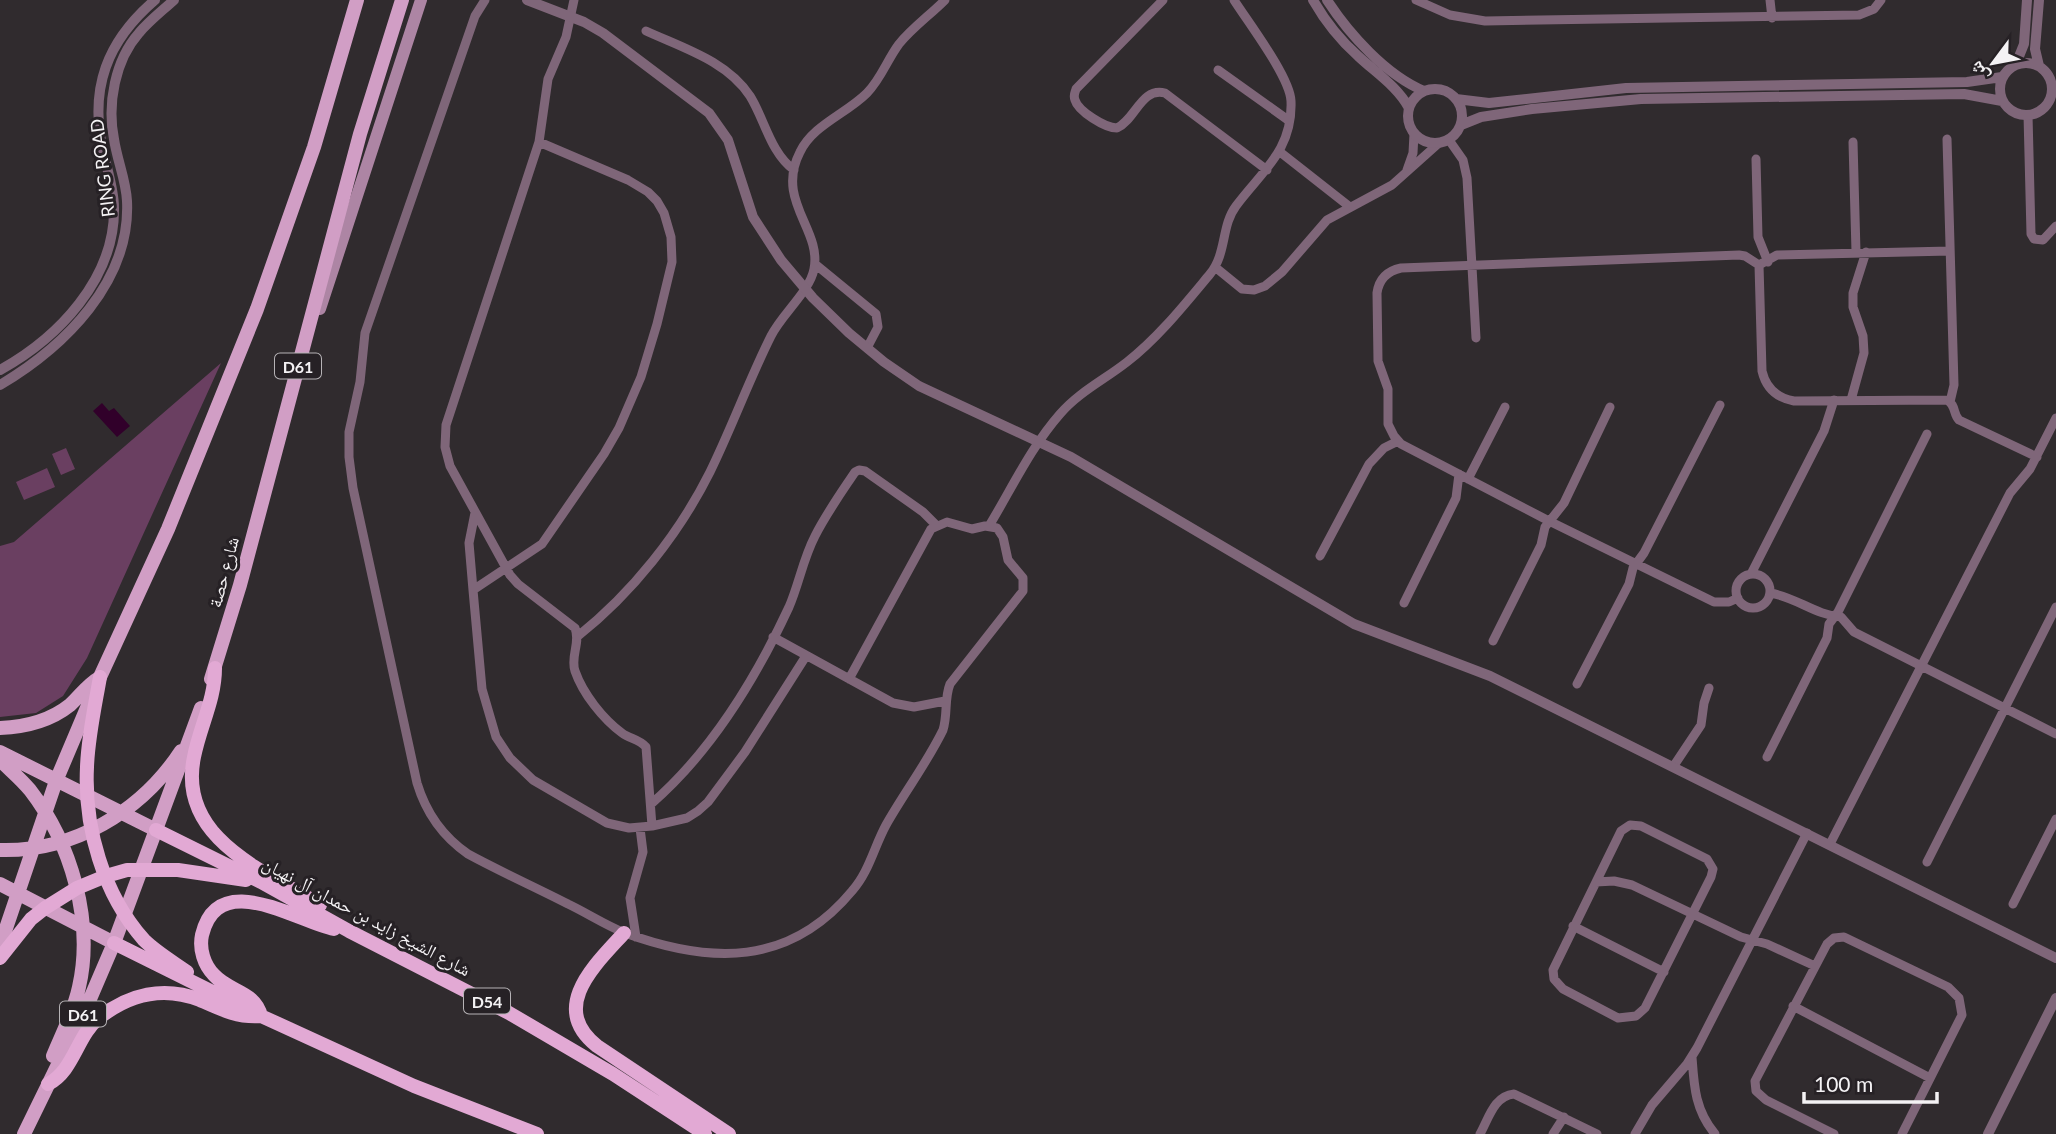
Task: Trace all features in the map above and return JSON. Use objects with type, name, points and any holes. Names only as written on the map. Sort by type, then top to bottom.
[{"type":"highway","points":[[215,668],[212,701],[192,767],[193,793],[202,818],[222,844],[234,854],[328,909],[349,931]]},
{"type":"highway","points":[[100,677],[87,764],[86,797],[91,831],[106,876],[125,914],[147,942],[219,995]]},
{"type":"highway","name":"شارع الشيخ زايد بن حمدان آل نهيان","points":[[156,830],[261,882],[561,1043],[705,1134]]},
{"type":"highway","points":[[0,958],[31,919],[45,908],[77,888],[106,876],[127,870],[186,870],[261,882]]},
{"type":"highway","points":[[261,1016],[250,997],[216,978],[209,970],[201,948],[202,937],[211,917],[229,904],[251,901],[326,927],[349,931]]},
{"type":"highway","points":[[630,935],[588,973],[582,984],[576,1006],[582,1029],[597,1046],[729,1134]]},
{"type":"highway","points":[[114,943],[261,1016],[414,1086],[537,1134]]},
{"type":"highway","points":[[48,1084],[60,1076],[83,1035],[96,1020],[121,1003],[134,998],[170,992],[232,1014],[261,1016]]},
{"type":"main road","points":[[0,946],[56,781],[168,528],[257,309],[310,159],[356,0]]},
{"type":"main road","name":"شارع حصة","points":[[24,1134],[90,999],[114,943],[215,668],[240,585],[360,134],[402,0]]},
{"type":"main road","points":[[291,391],[307,357],[332,271],[421,0]]},
{"type":"main road","points":[[0,728],[27,726],[44,720],[71,704],[86,686],[100,677]]},
{"type":"main road","points":[[0,850],[33,850],[60,843],[91,831],[120,814],[149,790],[172,764],[193,732]]},
{"type":"main road","name":"شارع الشيخ زايد بن حمدان آل نهيان","points":[[0,752],[156,830]]},
{"type":"main road","points":[[0,760],[22,781],[45,813],[77,888],[83,955],[79,986],[71,1015],[47,1070],[48,1084]]},
{"type":"main road","points":[[0,884],[114,943]]},
{"type":"street","name":"RING ROAD","points":[[0,370],[36,346],[60,325],[93,285],[105,261],[112,235],[114,208],[98,121],[100,88],[115,45],[128,26],[155,0]]},
{"type":"street","name":"RING ROAD","points":[[0,385],[45,355],[60,341],[87,311],[113,271],[122,249],[127,201],[113,135],[116,78],[125,53],[138,34],[174,0]]},
{"type":"street","points":[[485,0],[473,21],[365,333],[360,382],[349,432],[349,468],[417,783],[428,812],[446,836],[468,854],[630,935],[702,952],[737,955],[782,944],[820,922],[846,899],[863,875],[885,826],[943,730],[947,690],[953,679],[1024,588],[1023,578],[1008,560],[1002,533],[989,526],[972,530],[951,522],[936,525],[927,534],[849,679]]},
{"type":"street","points":[[527,0],[572,16],[622,45],[701,106],[716,121],[733,151],[745,194],[759,229],[781,260],[805,289],[867,348],[902,375],[1090,468],[1336,614],[1374,633],[1490,676],[2056,958]]},
{"type":"street","points":[[574,0],[566,37],[548,79],[539,142],[446,425],[445,447],[450,466],[506,569],[518,584],[570,622],[578,636],[574,665],[586,693],[623,733],[640,740],[646,747],[652,826]]},
{"type":"street","points":[[578,636],[628,590],[682,519],[710,471],[775,329],[812,278],[815,264],[813,245],[796,204],[793,187],[799,154],[808,140],[868,92],[905,38],[945,0]]},
{"type":"street","points":[[1163,0],[1076,89],[1076,103],[1102,125],[1117,128],[1125,123],[1148,95],[1157,91],[1165,93],[1267,170]]},
{"type":"street","points":[[989,526],[1039,442],[1062,411],[1149,343],[1214,267],[1221,255],[1225,228],[1231,214],[1280,152],[1291,104],[1287,85],[1234,0]]},
{"type":"street","points":[[1312,0],[1336,33],[1360,59],[1396,90],[1409,108]]},
{"type":"street","points":[[1327,0],[1338,17],[1366,47],[1404,80],[1424,91]]},
{"type":"street","points":[[1416,0],[1450,15],[1485,21],[1859,15],[1874,9],[1881,0]]},
{"type":"street","points":[[1770,0],[1772,18]]},
{"type":"street","points":[[2016,64],[2024,44],[2027,0]]},
{"type":"street","points":[[1461,125],[1481,117],[1518,111],[1641,99],[1964,94],[2002,101],[2015,113],[2028,115],[2041,110],[2051,96],[2050,79],[2039,66],[2035,49],[2039,0]]},
{"type":"street","points":[[646,31],[709,59],[735,79],[750,97],[779,154],[794,170]]},
{"type":"street","points":[[2002,101],[1999,86],[2008,69],[2016,64],[2039,66]]},
{"type":"street","points":[[1218,70],[1288,120]]},
{"type":"street","points":[[1456,99],[1489,103],[1626,88],[1967,82],[2002,77]]},
{"type":"street","points":[[1214,267],[1237,286],[1248,290],[1260,289],[1282,272],[1319,227],[1350,206],[1383,191],[1444,142],[1458,132],[1462,109],[1456,99],[1441,89],[1424,91],[1415,98],[1409,108],[1408,120],[1415,134],[1426,142],[1444,142],[1462,160],[1467,177],[1476,338]]},
{"type":"street","points":[[2028,115],[2031,234],[2037,240],[2043,240],[2056,226]]},
{"type":"street","points":[[1406,172],[1413,153],[1415,134]]},
{"type":"street","points":[[1947,139],[1954,385],[1950,402],[1959,420],[2036,457]]},
{"type":"street","points":[[473,590],[533,551],[547,538],[604,454],[619,428],[650,351],[672,262],[671,237],[664,213],[648,191],[539,142]]},
{"type":"street","points":[[1851,400],[1864,353],[1863,336],[1853,307],[1861,252],[1853,142]]},
{"type":"street","points":[[1280,152],[1350,206]]},
{"type":"street","points":[[1756,159],[1757,231],[1763,263],[1762,371],[1766,383],[1775,393],[1787,400],[1950,402]]},
{"type":"street","points":[[1763,263],[1777,255],[1950,251]]},
{"type":"street","points":[[1738,598],[1724,603],[1714,602],[1549,521],[1398,441],[1388,424],[1388,389],[1378,361],[1377,293],[1380,283],[1391,271],[1401,268],[1739,255],[1763,263]]},
{"type":"street","points":[[815,264],[876,314],[878,327],[867,348]]},
{"type":"street","points":[[1751,575],[1824,431],[1833,400]]},
{"type":"street","points":[[1577,684],[1720,405]]},
{"type":"street","points":[[1404,603],[1456,498],[1463,476],[1505,407]]},
{"type":"street","points":[[1493,641],[1541,545],[1545,527],[1564,503],[1610,407]]},
{"type":"street","points":[[1830,844],[2010,493],[2027,474],[2056,418]]},
{"type":"street","points":[[1767,757],[1827,638],[1829,624],[1835,617],[1927,434]]},
{"type":"street","points":[[1320,556],[1369,464],[1378,452],[1398,441]]},
{"type":"street","points":[[651,804],[701,754],[742,691],[792,600],[814,537],[857,471],[865,471],[923,512],[936,525]]},
{"type":"street","points":[[475,513],[469,543],[473,590],[484,701],[496,737],[506,753],[533,780],[597,818],[618,826],[640,828],[687,818],[708,802],[766,720],[806,656]]},
{"type":"street","points":[[1751,575],[1763,578],[1770,593],[1764,604],[1756,608],[1747,607],[1738,598],[1736,591],[1738,583],[1751,575]]},
{"type":"street","points":[[1770,593],[1790,598],[1825,615],[1843,619],[1854,632],[2056,734]]},
{"type":"street","points":[[1927,862],[2056,607]]},
{"type":"street","points":[[773,637],[887,701],[906,707],[922,707],[946,701]]},
{"type":"street","points":[[1673,767],[1701,725],[1709,688]]},
{"type":"street","points":[[2013,904],[2056,819]]},
{"type":"street","points":[[1630,825],[1641,826],[1710,862],[1713,873],[1641,1013],[1630,1018],[1618,1018],[1563,989],[1554,979],[1554,965],[1596,881],[1622,831],[1630,825]]},
{"type":"street","points":[[630,935],[630,898],[643,852],[640,828]]},
{"type":"street","points":[[1635,1134],[1658,1098],[1692,1057],[1807,833]]},
{"type":"street","points":[[1596,881],[1632,885],[1815,966]]},
{"type":"street","points":[[1573,926],[1664,972]]},
{"type":"street","points":[[1834,1134],[1766,1100],[1755,1086],[1755,1076],[1827,944],[1834,938],[1844,937],[1952,990],[1961,1002],[1962,1015],[1902,1134]]},
{"type":"street","points":[[1988,1134],[2056,998]]},
{"type":"street","points":[[1793,1006],[1930,1078]]},
{"type":"street","points":[[1692,1057],[1696,1099],[1710,1132]]},
{"type":"street","points":[[1480,1134],[1496,1103],[1509,1094],[1520,1094],[1597,1134]]},
{"type":"street","points":[[1553,1134],[1564,1117]]},
{"type":"shaded area","points":[[221,363],[87,658],[63,696],[36,713],[0,717],[0,546],[14,542]]},
{"type":"shaded area","points":[[102,403],[109,411],[114,408],[130,426],[117,437],[93,411]]},
{"type":"shaded area","points":[[66,448],[75,469],[61,475],[52,454]]},
{"type":"shaded area","points":[[47,468],[55,487],[24,500],[16,482]]}]
